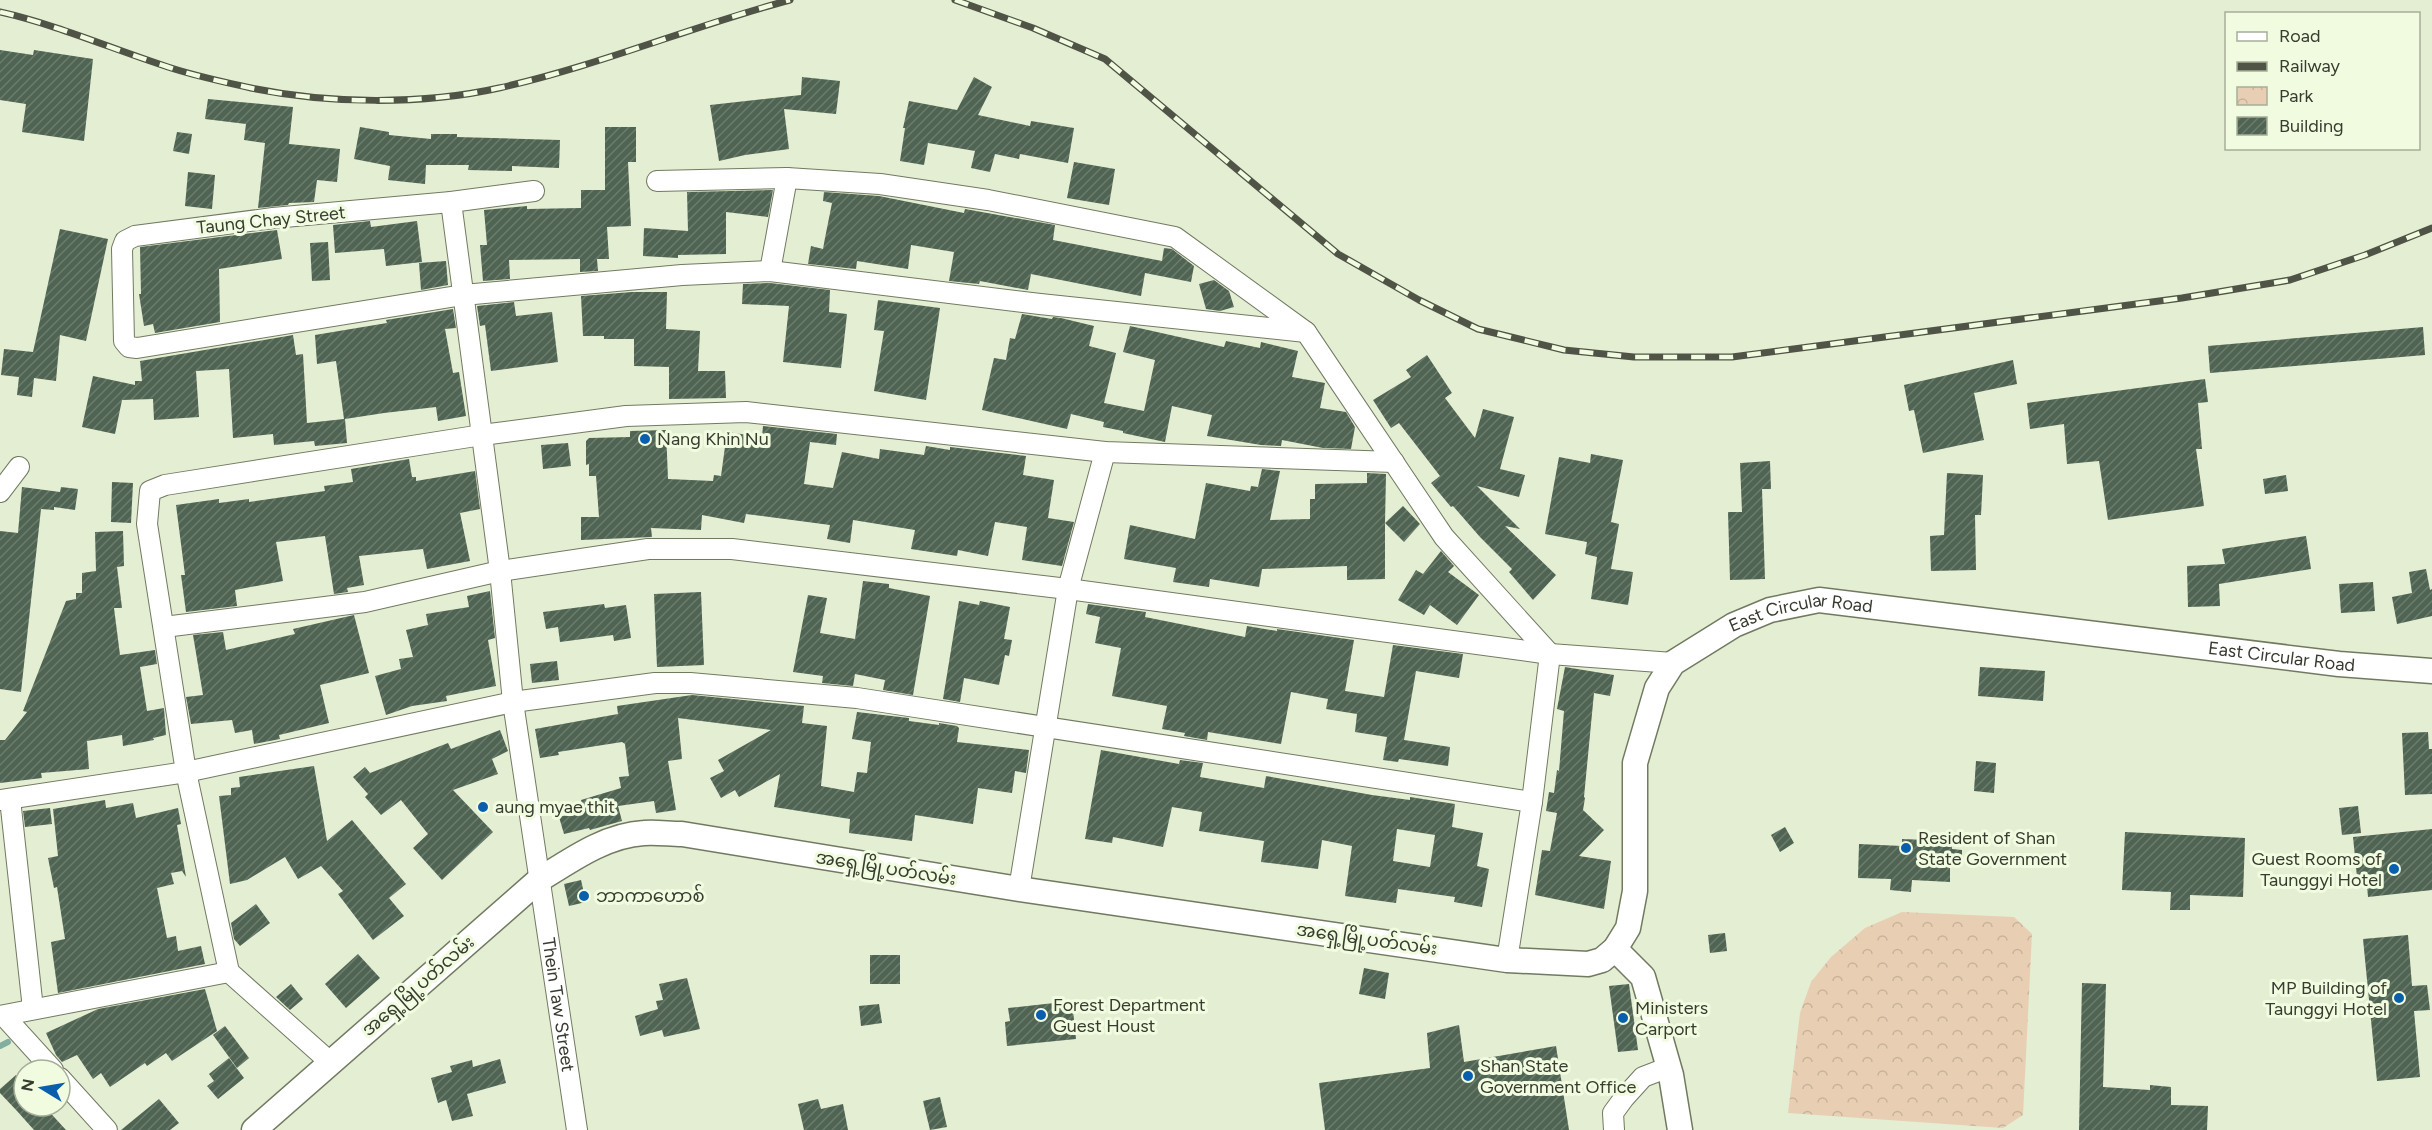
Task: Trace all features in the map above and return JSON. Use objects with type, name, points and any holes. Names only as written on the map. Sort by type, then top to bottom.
[{"type":"street","points":[[657,181],[787,178],[880,184],[988,200],[1175,237],[1306,332],[1444,537],[1550,654],[1532,802],[1507,960]]},
{"type":"street","points":[[770,271],[787,178]]},
{"type":"street","name":"Taung Chay Street","points":[[463,296],[137,348],[129,347],[124,340],[122,249],[125,241],[135,236],[273,218],[451,202],[534,191]]},
{"type":"street","name":"Thein Taw Street","points":[[451,202],[500,571],[513,702],[577,1130]]},
{"type":"street","points":[[463,296],[682,275],[770,271],[1040,304],[1306,332]]},
{"type":"street","points":[[330,1062],[229,972],[186,772],[147,524],[150,491],[165,484],[482,435],[626,416],[746,412],[1105,452],[1394,462]]},
{"type":"street","points":[[1020,890],[1068,589],[1105,452]]},
{"type":"street","points":[[0,492],[19,467]]},
{"type":"street","points":[[164,627],[365,602],[500,571],[648,549],[732,549],[1068,589],[1550,654],[1673,663]]},
{"type":"street","name":"East Circular Road","points":[[1615,949],[1628,928],[1635,891],[1635,763],[1657,688],[1673,663],[1734,625],[1770,610],[1819,600],[2339,664],[2432,671]]},
{"type":"street","points":[[33,1009],[5,800],[186,772],[513,702],[617,686],[655,682],[690,683],[857,698],[1532,802]]},
{"type":"street","name":"အရှေ့မြို့ပတ်လမ်း","points":[[254,1130],[539,880],[616,838],[643,833],[682,834],[1020,890],[1507,960],[1588,964],[1602,960],[1615,949]]},
{"type":"street","points":[[1615,949],[1643,977],[1669,1067],[1680,1130]]},
{"type":"street","points":[[2,1016],[229,972]]},
{"type":"street","points":[[2,1016],[42,1058]]},
{"type":"street","points":[[1614,1130],[1613,1113],[1624,1098],[1643,1077],[1669,1067]]},
{"type":"street","points":[[72,1091],[107,1130]]},
{"type":"green space","points":[[1902,912],[2014,917],[2032,934],[2023,1115],[2003,1128],[1788,1113],[1800,1013],[1811,982],[1831,957],[1865,928]]},
{"type":"building","points":[[0,50],[33,55],[34,50],[93,59],[84,141],[22,132],[26,104],[0,100]]},
{"type":"building","points":[[802,77],[840,81],[836,114],[784,109],[789,149],[719,161],[710,105],[801,95]]},
{"type":"building","points":[[974,77],[992,87],[978,115],[1030,126],[1031,121],[1074,128],[1068,163],[1020,154],[1019,159],[995,154],[990,172],[971,168],[975,151],[928,143],[924,165],[900,161],[905,128],[903,128],[909,101],[957,110]]},
{"type":"building","points":[[208,99],[293,107],[289,144],[340,149],[337,182],[317,180],[314,202],[258,208],[265,143],[244,140],[246,124],[205,119]]},
{"type":"building","points":[[360,127],[389,132],[389,135],[431,139],[431,134],[457,134],[457,137],[560,140],[559,168],[512,166],[512,171],[468,170],[469,165],[426,165],[425,184],[388,180],[390,166],[354,159]]},
{"type":"building","points":[[605,127],[636,127],[636,162],[628,162],[631,226],[607,227],[609,259],[597,259],[598,271],[580,272],[580,259],[509,260],[510,279],[483,281],[480,245],[487,245],[484,210],[527,206],[527,209],[581,208],[581,190],[605,190]]},
{"type":"building","points":[[177,132],[192,134],[189,154],[173,151]]},
{"type":"building","points":[[1074,162],[1115,169],[1109,205],[1067,198]]},
{"type":"building","points":[[188,172],[215,175],[212,209],[185,206]]},
{"type":"building","points":[[773,190],[768,217],[726,212],[726,254],[678,255],[678,258],[643,256],[644,228],[688,231],[687,192]]},
{"type":"building","points":[[824,192],[879,196],[964,213],[965,209],[1055,225],[1053,240],[1162,261],[1164,248],[1172,249],[1194,266],[1191,282],[1145,273],[1141,296],[1031,274],[1028,290],[980,281],[979,284],[949,281],[954,252],[911,245],[908,269],[857,261],[856,269],[808,264],[811,246],[823,249],[832,203],[823,201]]},
{"type":"building","points":[[370,221],[371,227],[417,221],[422,262],[386,266],[384,249],[335,253],[333,225]]},
{"type":"building","points":[[60,229],[108,239],[86,341],[60,335],[56,381],[34,378],[32,397],[17,395],[19,377],[1,375],[4,349],[33,352]]},
{"type":"building","points":[[277,230],[282,259],[219,269],[220,322],[155,333],[153,324],[144,326],[139,294],[141,294],[140,247]]},
{"type":"building","points":[[328,242],[330,280],[312,281],[310,243]]},
{"type":"building","points":[[446,261],[448,285],[421,290],[419,263]]},
{"type":"building","points":[[1214,280],[1229,291],[1234,307],[1220,311],[1206,309],[1199,284]]},
{"type":"building","points":[[770,283],[830,290],[829,312],[847,314],[841,368],[783,362],[789,306],[742,304],[743,284]]},
{"type":"building","points":[[667,292],[666,329],[700,331],[698,371],[725,371],[726,398],[669,399],[669,367],[634,366],[634,339],[583,336],[581,296]]},
{"type":"building","points":[[878,300],[940,308],[926,400],[874,391],[884,331],[874,330]]},
{"type":"building","points":[[514,302],[516,316],[552,312],[558,362],[491,371],[485,325],[480,326],[477,306]]},
{"type":"building","points":[[453,309],[456,328],[445,329],[453,373],[459,372],[466,416],[438,421],[436,407],[345,419],[347,443],[315,446],[314,441],[274,445],[273,434],[233,438],[229,369],[196,371],[199,417],[154,420],[153,399],[122,400],[115,434],[82,427],[93,376],[135,385],[135,381],[142,381],[140,361],[293,335],[296,355],[303,354],[307,423],[344,419],[336,361],[317,364],[315,335]]},
{"type":"building","points":[[1022,314],[1052,319],[1053,317],[1061,318],[1094,326],[1089,346],[1116,353],[1104,403],[1144,411],[1155,360],[1123,352],[1130,326],[1224,347],[1226,341],[1260,348],[1261,342],[1298,351],[1292,377],[1325,383],[1320,408],[1346,412],[1355,427],[1351,449],[1323,448],[1282,440],[1281,446],[1261,445],[1207,436],[1212,415],[1172,406],[1165,442],[1123,433],[1123,431],[1103,427],[1104,422],[1071,414],[1067,429],[982,410],[994,358],[1006,360],[1010,338],[1015,339]]},
{"type":"building","points":[[2423,327],[2425,355],[2210,373],[2208,346]]},
{"type":"building","points":[[1427,355],[1452,393],[1445,398],[1475,438],[1483,409],[1514,417],[1500,469],[1525,475],[1519,497],[1477,486],[1520,529],[1505,526],[1556,575],[1533,600],[1509,572],[1512,569],[1453,506],[1451,507],[1431,483],[1440,476],[1399,423],[1391,428],[1373,400],[1411,377],[1406,370]]},
{"type":"building","points":[[2013,360],[2017,384],[1974,393],[1984,440],[1923,453],[1914,410],[1909,411],[1904,385]]},
{"type":"building","points":[[2205,379],[2208,402],[2198,403],[2202,449],[2196,449],[2204,506],[2108,520],[2099,461],[2067,464],[2064,424],[2030,429],[2027,403]]},
{"type":"building","points":[[763,426],[837,434],[836,445],[810,442],[804,484],[833,488],[842,452],[879,459],[880,449],[924,455],[926,446],[1026,456],[1023,475],[1054,480],[1048,518],[1074,522],[1062,566],[1022,560],[1027,527],[995,522],[988,556],[958,550],[957,556],[911,549],[915,530],[853,520],[850,543],[827,539],[830,525],[746,514],[744,523],[702,515],[701,530],[651,528],[652,537],[581,540],[581,517],[599,517],[596,476],[589,476],[589,464],[586,465],[586,441],[589,438],[630,437],[630,431],[666,430],[668,479],[713,481],[714,475],[721,476],[727,432],[762,437]]},
{"type":"building","points":[[568,443],[571,466],[543,469],[541,445]]},
{"type":"building","points":[[1591,454],[1623,460],[1611,522],[1619,524],[1611,569],[1633,572],[1628,605],[1591,599],[1597,557],[1585,554],[1587,542],[1545,534],[1559,457],[1590,463]]},
{"type":"building","points":[[409,459],[412,477],[416,477],[416,481],[475,471],[480,509],[460,513],[470,561],[427,569],[423,549],[359,556],[364,585],[347,588],[348,592],[334,594],[325,536],[276,542],[283,581],[235,590],[237,606],[186,612],[181,575],[185,575],[176,505],[219,499],[219,503],[249,499],[249,502],[325,491],[324,486],[353,482],[351,469]]},
{"type":"building","points":[[1770,461],[1771,489],[1762,489],[1765,579],[1730,580],[1728,512],[1742,512],[1740,463]]},
{"type":"building","points":[[1262,469],[1280,471],[1270,520],[1310,519],[1310,499],[1315,499],[1315,484],[1367,483],[1367,473],[1386,474],[1385,579],[1347,580],[1347,566],[1262,569],[1259,587],[1210,579],[1209,587],[1173,582],[1176,568],[1124,559],[1130,525],[1195,539],[1206,483],[1250,491],[1251,486],[1258,487]]},
{"type":"building","points":[[1947,473],[1983,475],[1981,515],[1975,515],[1976,570],[1931,571],[1930,536],[1944,535]]},
{"type":"building","points":[[2286,475],[2288,491],[2265,494],[2263,479]]},
{"type":"building","points":[[112,482],[133,483],[131,523],[111,522]]},
{"type":"building","points":[[22,487],[60,492],[61,487],[78,489],[75,510],[54,507],[54,510],[41,509],[21,692],[0,689],[0,531],[18,533]]},
{"type":"building","points":[[1403,506],[1420,524],[1404,542],[1385,523]]},
{"type":"building","points":[[123,531],[124,566],[117,567],[122,608],[114,608],[120,655],[155,650],[157,664],[140,667],[147,711],[164,708],[166,735],[153,738],[154,740],[123,746],[122,735],[87,741],[89,769],[41,773],[42,778],[0,783],[0,740],[5,740],[27,712],[23,711],[66,601],[76,599],[76,593],[82,593],[82,573],[96,571],[95,532]]},
{"type":"building","points":[[2306,536],[2311,569],[2219,584],[2220,606],[2188,607],[2187,566],[2225,564],[2222,549]]},
{"type":"building","points":[[1441,551],[1454,566],[1448,572],[1479,595],[1457,625],[1430,605],[1424,615],[1398,600],[1416,570],[1423,574]]},
{"type":"building","points":[[2426,569],[2430,590],[2432,589],[2432,616],[2397,624],[2392,597],[2412,593],[2409,572]]},
{"type":"building","points":[[863,581],[889,584],[889,588],[930,596],[913,695],[883,690],[885,680],[855,674],[853,686],[822,683],[823,676],[793,672],[808,595],[827,598],[820,633],[855,639]]},
{"type":"building","points":[[2373,582],[2375,611],[2341,613],[2339,584]]},
{"type":"building","points":[[490,591],[495,638],[488,640],[496,686],[446,696],[447,701],[412,706],[386,715],[375,676],[401,669],[399,659],[413,657],[406,630],[428,625],[426,614],[469,607],[467,596]]},
{"type":"building","points":[[701,592],[704,665],[657,667],[654,594]]},
{"type":"building","points":[[959,601],[979,605],[980,601],[1010,607],[1004,639],[1012,640],[1009,656],[1005,655],[999,685],[964,678],[960,702],[943,699]]},
{"type":"building","points":[[604,604],[605,608],[626,605],[631,638],[614,641],[613,635],[560,642],[558,627],[546,629],[543,612]]},
{"type":"building","points":[[1088,604],[1146,612],[1145,617],[1245,637],[1247,626],[1354,640],[1345,691],[1384,697],[1393,645],[1463,654],[1459,678],[1416,671],[1404,740],[1450,747],[1448,766],[1399,759],[1398,762],[1383,760],[1387,737],[1355,732],[1357,714],[1326,709],[1328,699],[1291,692],[1281,744],[1208,732],[1207,740],[1162,729],[1167,706],[1112,696],[1121,648],[1095,643],[1100,617],[1086,614]]},
{"type":"building","points":[[354,615],[369,673],[320,685],[329,723],[279,735],[280,739],[254,744],[252,730],[235,733],[232,720],[191,724],[186,697],[203,695],[193,635],[223,632],[226,650],[295,634],[293,629]]},
{"type":"building","points":[[557,661],[559,680],[532,683],[530,664]]},
{"type":"building","points":[[1565,667],[1614,675],[1610,696],[1594,693],[1583,810],[1604,830],[1579,856],[1611,861],[1604,909],[1535,895],[1542,850],[1550,851],[1557,813],[1546,811],[1549,792],[1554,793],[1557,770],[1559,771],[1564,711],[1557,709]]},
{"type":"building","points":[[1980,667],[2045,671],[2043,701],[1978,696]]},
{"type":"building","points":[[692,695],[804,706],[802,723],[827,726],[821,786],[854,792],[857,772],[867,773],[871,742],[852,739],[857,712],[957,726],[959,728],[957,742],[1029,750],[1026,773],[1015,771],[1012,793],[978,788],[973,824],[915,815],[912,841],[849,833],[850,819],[774,807],[780,774],[739,797],[735,790],[721,798],[710,778],[724,771],[718,760],[771,730],[678,718],[682,759],[668,761],[676,810],[656,813],[654,801],[618,806],[622,821],[564,834],[559,817],[584,811],[581,800],[621,788],[619,777],[629,776],[625,744],[622,742],[558,752],[559,755],[540,758],[535,729],[618,714],[617,706]]},
{"type":"building","points":[[500,730],[508,751],[492,759],[498,774],[453,790],[493,832],[442,880],[413,848],[428,834],[401,800],[381,815],[365,797],[368,794],[353,777],[365,767],[370,773],[448,743],[451,749]]},
{"type":"building","points":[[2428,732],[2429,749],[2432,749],[2432,794],[2405,795],[2402,733]]},
{"type":"building","points":[[1101,750],[1179,764],[1180,760],[1203,763],[1200,777],[1264,788],[1266,776],[1372,795],[1410,800],[1410,797],[1455,804],[1452,827],[1483,833],[1477,866],[1489,869],[1482,907],[1454,902],[1455,897],[1398,889],[1396,903],[1345,896],[1352,846],[1322,840],[1318,869],[1261,862],[1264,841],[1199,831],[1202,812],[1172,807],[1163,847],[1113,837],[1112,843],[1085,839]],"holes":[[[1397,829],[1435,835],[1430,867],[1393,861]]]},
{"type":"building","points":[[1976,761],[1996,763],[1994,793],[1974,791]]},
{"type":"building","points":[[314,766],[327,841],[352,820],[406,884],[389,898],[404,916],[373,940],[338,894],[343,891],[321,866],[298,879],[285,857],[247,880],[230,884],[219,796],[231,795],[231,788],[240,787],[239,777]]},
{"type":"building","points":[[105,800],[106,808],[133,803],[136,818],[178,808],[181,824],[177,825],[186,877],[182,871],[171,873],[174,884],[157,888],[167,938],[176,936],[178,951],[201,946],[205,964],[58,993],[51,942],[65,939],[57,887],[54,888],[48,858],[58,856],[53,809]]},
{"type":"building","points":[[2358,806],[2361,833],[2342,835],[2339,808]]},
{"type":"building","points":[[50,808],[52,824],[25,827],[23,811]]},
{"type":"building","points":[[1785,827],[1794,843],[1780,852],[1771,835]]},
{"type":"building","name":"Guest Rooms of Taunggyi Hotel","points":[[2432,829],[2432,890],[2368,897],[2367,886],[2358,887],[2353,837]]},
{"type":"building","points":[[2125,832],[2245,838],[2243,897],[2190,895],[2190,910],[2170,910],[2171,892],[2122,890]]},
{"type":"building","name":"Resident of Shan State Government","points":[[1902,839],[1952,841],[1952,849],[1962,850],[1962,866],[1950,866],[1950,882],[1912,880],[1911,892],[1890,890],[1891,879],[1858,878],[1859,844],[1902,846]]},
{"type":"building","points":[[581,880],[586,902],[569,906],[564,884]]},
{"type":"building","points":[[256,904],[270,923],[240,946],[234,939],[231,923]]},
{"type":"building","points":[[1725,933],[1727,951],[1710,953],[1708,935]]},
{"type":"building","name":"MP Building of Taunggyi Hotel","points":[[2408,935],[2412,986],[2427,985],[2430,1010],[2414,1011],[2420,1077],[2377,1081],[2363,939]]},
{"type":"building","points":[[358,954],[380,978],[346,1008],[325,984]]},
{"type":"building","points":[[870,955],[900,955],[900,984],[870,984]]},
{"type":"building","points":[[1364,968],[1389,973],[1385,999],[1359,994]]},
{"type":"building","points":[[687,978],[700,1029],[664,1037],[662,1030],[640,1036],[635,1016],[658,1009],[656,1001],[663,1000],[659,984]]},
{"type":"building","points":[[2082,983],[2106,984],[2103,1087],[2150,1090],[2150,1085],[2171,1087],[2171,1105],[2208,1106],[2207,1130],[2079,1130]]},
{"type":"building","points":[[291,984],[303,999],[290,1010],[276,997]]},
{"type":"building","name":"Ministers Carport","points":[[1629,984],[1638,1050],[1618,1052],[1609,986]]},
{"type":"building","points":[[205,989],[217,1031],[172,1061],[166,1053],[147,1066],[145,1063],[110,1087],[101,1073],[93,1079],[77,1055],[71,1058],[59,1058],[46,1033],[98,1009]]},
{"type":"building","name":"Forest Department Guest Houst","points":[[1072,1001],[1076,1039],[1007,1046],[1005,1022],[1010,1021],[1008,1008]]},
{"type":"building","points":[[879,1004],[882,1023],[861,1026],[859,1006]]},
{"type":"building","name":"Shan State Government Office","points":[[1459,1025],[1464,1062],[1556,1046],[1569,1130],[1325,1130],[1319,1083],[1430,1068],[1427,1033]]},
{"type":"building","points":[[225,1026],[249,1058],[237,1068],[213,1035]]},
{"type":"building","points":[[229,1058],[244,1078],[218,1099],[207,1086],[214,1081],[209,1074]]},
{"type":"building","points":[[500,1059],[506,1083],[467,1094],[473,1116],[452,1121],[446,1100],[438,1103],[431,1078],[452,1072],[450,1066],[472,1060],[473,1067]]},
{"type":"building","points":[[12,1078],[12,1106],[0,1093],[0,1089]]},
{"type":"building","points":[[940,1097],[947,1127],[930,1130],[923,1101]]},
{"type":"building","points":[[159,1099],[179,1123],[170,1130],[121,1130]]},
{"type":"building","points":[[818,1099],[821,1109],[843,1104],[848,1130],[804,1130],[798,1104]]},
{"type":"building","points":[[23,1118],[55,1118],[66,1130],[34,1130]]},
{"type":"waterway","points":[[0,1046],[8,1042]]},
{"type":"railway","points":[[0,12],[64,30],[168,67],[251,88],[343,100],[407,100],[470,94],[536,79],[790,0]]},
{"type":"railway","points":[[955,0],[1033,28],[1105,59],[1338,254],[1419,300],[1478,329],[1564,350],[1634,357],[1732,357],[2182,298],[2290,280],[2365,255],[2432,228]]},
{"type":"place","name":"Nang Khin Nu","points":[[645,439]]},
{"type":"place","name":"aung myae thit","points":[[483,807]]},
{"type":"place","name":"Resident of Shan State Government","points":[[1906,848]]},
{"type":"place","name":"Guest Rooms of Taunggyi Hotel","points":[[2394,869]]},
{"type":"place","name":"ဘာကာဟောစ်","points":[[584,896]]},
{"type":"place","name":"MP Building of Taunggyi Hotel","points":[[2399,998]]},
{"type":"place","name":"Forest Department Guest Houst","points":[[1041,1015]]},
{"type":"place","name":"Ministers Carport","points":[[1623,1018]]},
{"type":"place","name":"Shan State Government Office","points":[[1468,1076]]}]
